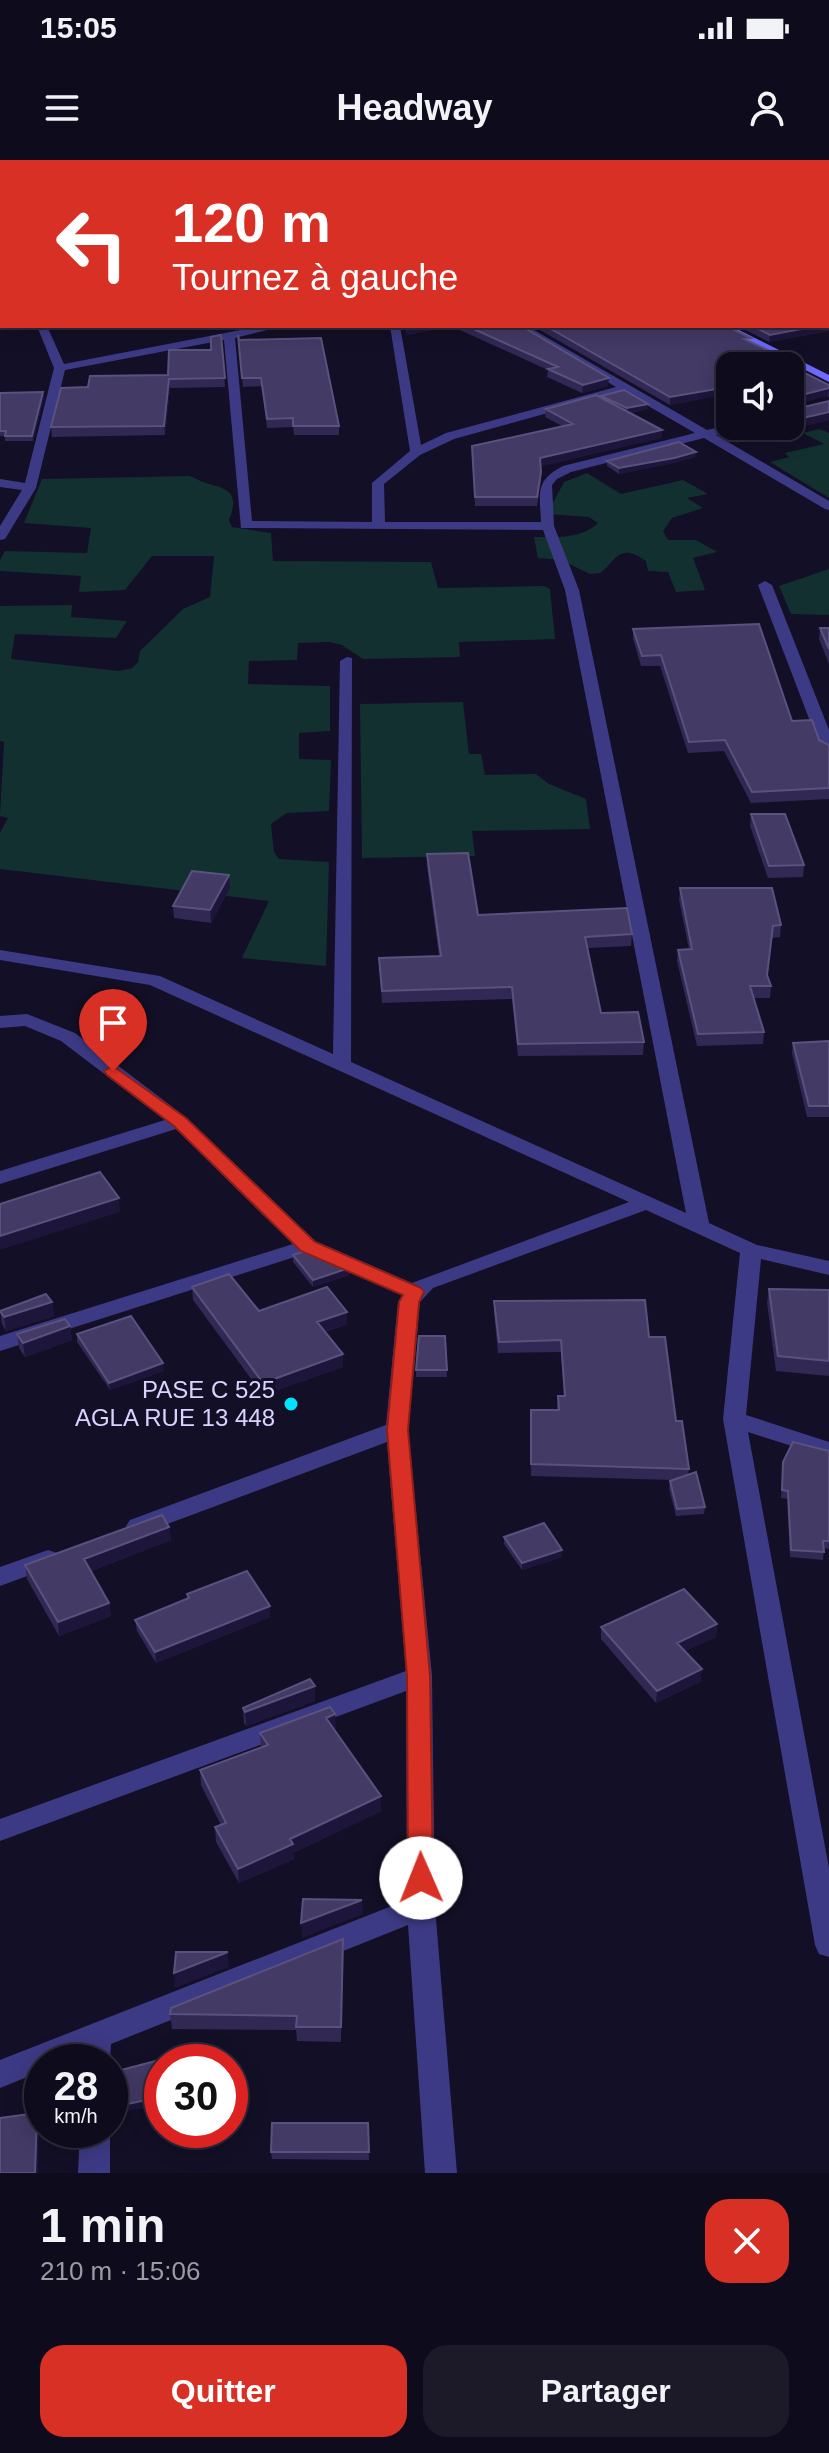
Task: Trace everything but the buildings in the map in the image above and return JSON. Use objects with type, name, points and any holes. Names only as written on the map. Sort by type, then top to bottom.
[{"type":"street","points":[[0,536],[30,488],[60,368],[43,328]]},
{"type":"street","points":[[60,368],[268,328]]},
{"type":"street","points":[[395,328],[416,452]]},
{"type":"street","points":[[522,328],[829,506]]},
{"type":"street","points":[[727,328],[829,379]]},
{"type":"street","points":[[229,336],[246,525],[548,526]]},
{"type":"street","points":[[379,525],[378,483],[416,452],[450,436],[625,388]]},
{"type":"street","points":[[699,1226],[572,590],[548,526],[546,485],[553,476],[582,465],[716,432]]},
{"type":"street","points":[[0,483],[30,488]]},
{"type":"street","points":[[765,585],[829,750]]},
{"type":"street","points":[[342,1065],[347,661]]},
{"type":"street","points":[[0,955],[154,980],[751,1250],[829,1268]]},
{"type":"street","points":[[0,1022],[27,1020],[68,1037],[180,1122],[308,1246],[414,1292]]},
{"type":"street","points":[[0,1178],[180,1122]]},
{"type":"street","points":[[441,2173],[421,1907],[419,1676],[397,1430],[409,1302],[414,1292],[425,1283],[647,1203]]},
{"type":"street","points":[[0,1344],[308,1246]]},
{"type":"street","points":[[751,1250],[734,1419],[829,1945]]},
{"type":"street","points":[[734,1419],[829,1450]]},
{"type":"street","points":[[118,1534],[397,1430]]},
{"type":"street","points":[[0,1577],[74,1550]]},
{"type":"street","points":[[0,1830],[419,1676]]},
{"type":"street","points":[[105,2044],[421,1907]]},
{"type":"street","points":[[0,2074],[24,2068]]},
{"type":"street","points":[[94,2173],[95,2148]]},
{"type":"green space","points":[[819,429],[829,433],[829,498],[770,462],[789,457],[785,453],[824,444],[804,433]]},
{"type":"green space","points":[[587,473],[621,494],[683,480],[708,494],[687,498],[703,508],[672,518],[663,531],[668,540],[696,540],[717,552],[693,558],[705,590],[676,592],[668,572],[648,571],[646,561],[629,553],[618,555],[600,573],[590,574],[561,560],[538,558],[534,537],[576,534],[598,523],[589,517],[547,514],[564,482]]},
{"type":"green space","points":[[190,476],[230,493],[233,499],[229,520],[232,527],[271,533],[273,561],[431,562],[438,588],[544,586],[550,589],[555,639],[459,642],[460,657],[363,659],[342,645],[329,642],[298,643],[297,660],[249,661],[248,684],[330,686],[330,731],[299,733],[299,759],[331,760],[329,811],[287,813],[271,824],[274,852],[279,859],[329,862],[326,966],[242,958],[269,901],[0,869],[0,833],[8,818],[0,816],[4,742],[0,741],[0,606],[72,605],[71,617],[127,621],[116,638],[15,634],[11,659],[119,671],[132,668],[138,662],[140,651],[183,609],[210,597],[214,556],[152,556],[125,590],[79,592],[81,576],[0,571],[0,560],[5,551],[87,553],[91,528],[24,523],[42,479]]},
{"type":"green space","points":[[829,569],[829,615],[791,614],[779,586]]},
{"type":"green space","points":[[463,702],[469,754],[481,754],[485,775],[536,774],[549,784],[586,799],[590,829],[472,831],[475,856],[362,858],[360,704]]},
{"type":"place","name":"PASE C 525 AGLA RUE 13 448","points":[[291,1404]]},
{"type":"route","points":[[113,1071],[180,1122],[308,1246],[414,1292],[409,1302],[397,1430],[419,1676],[421,1878]]}]
